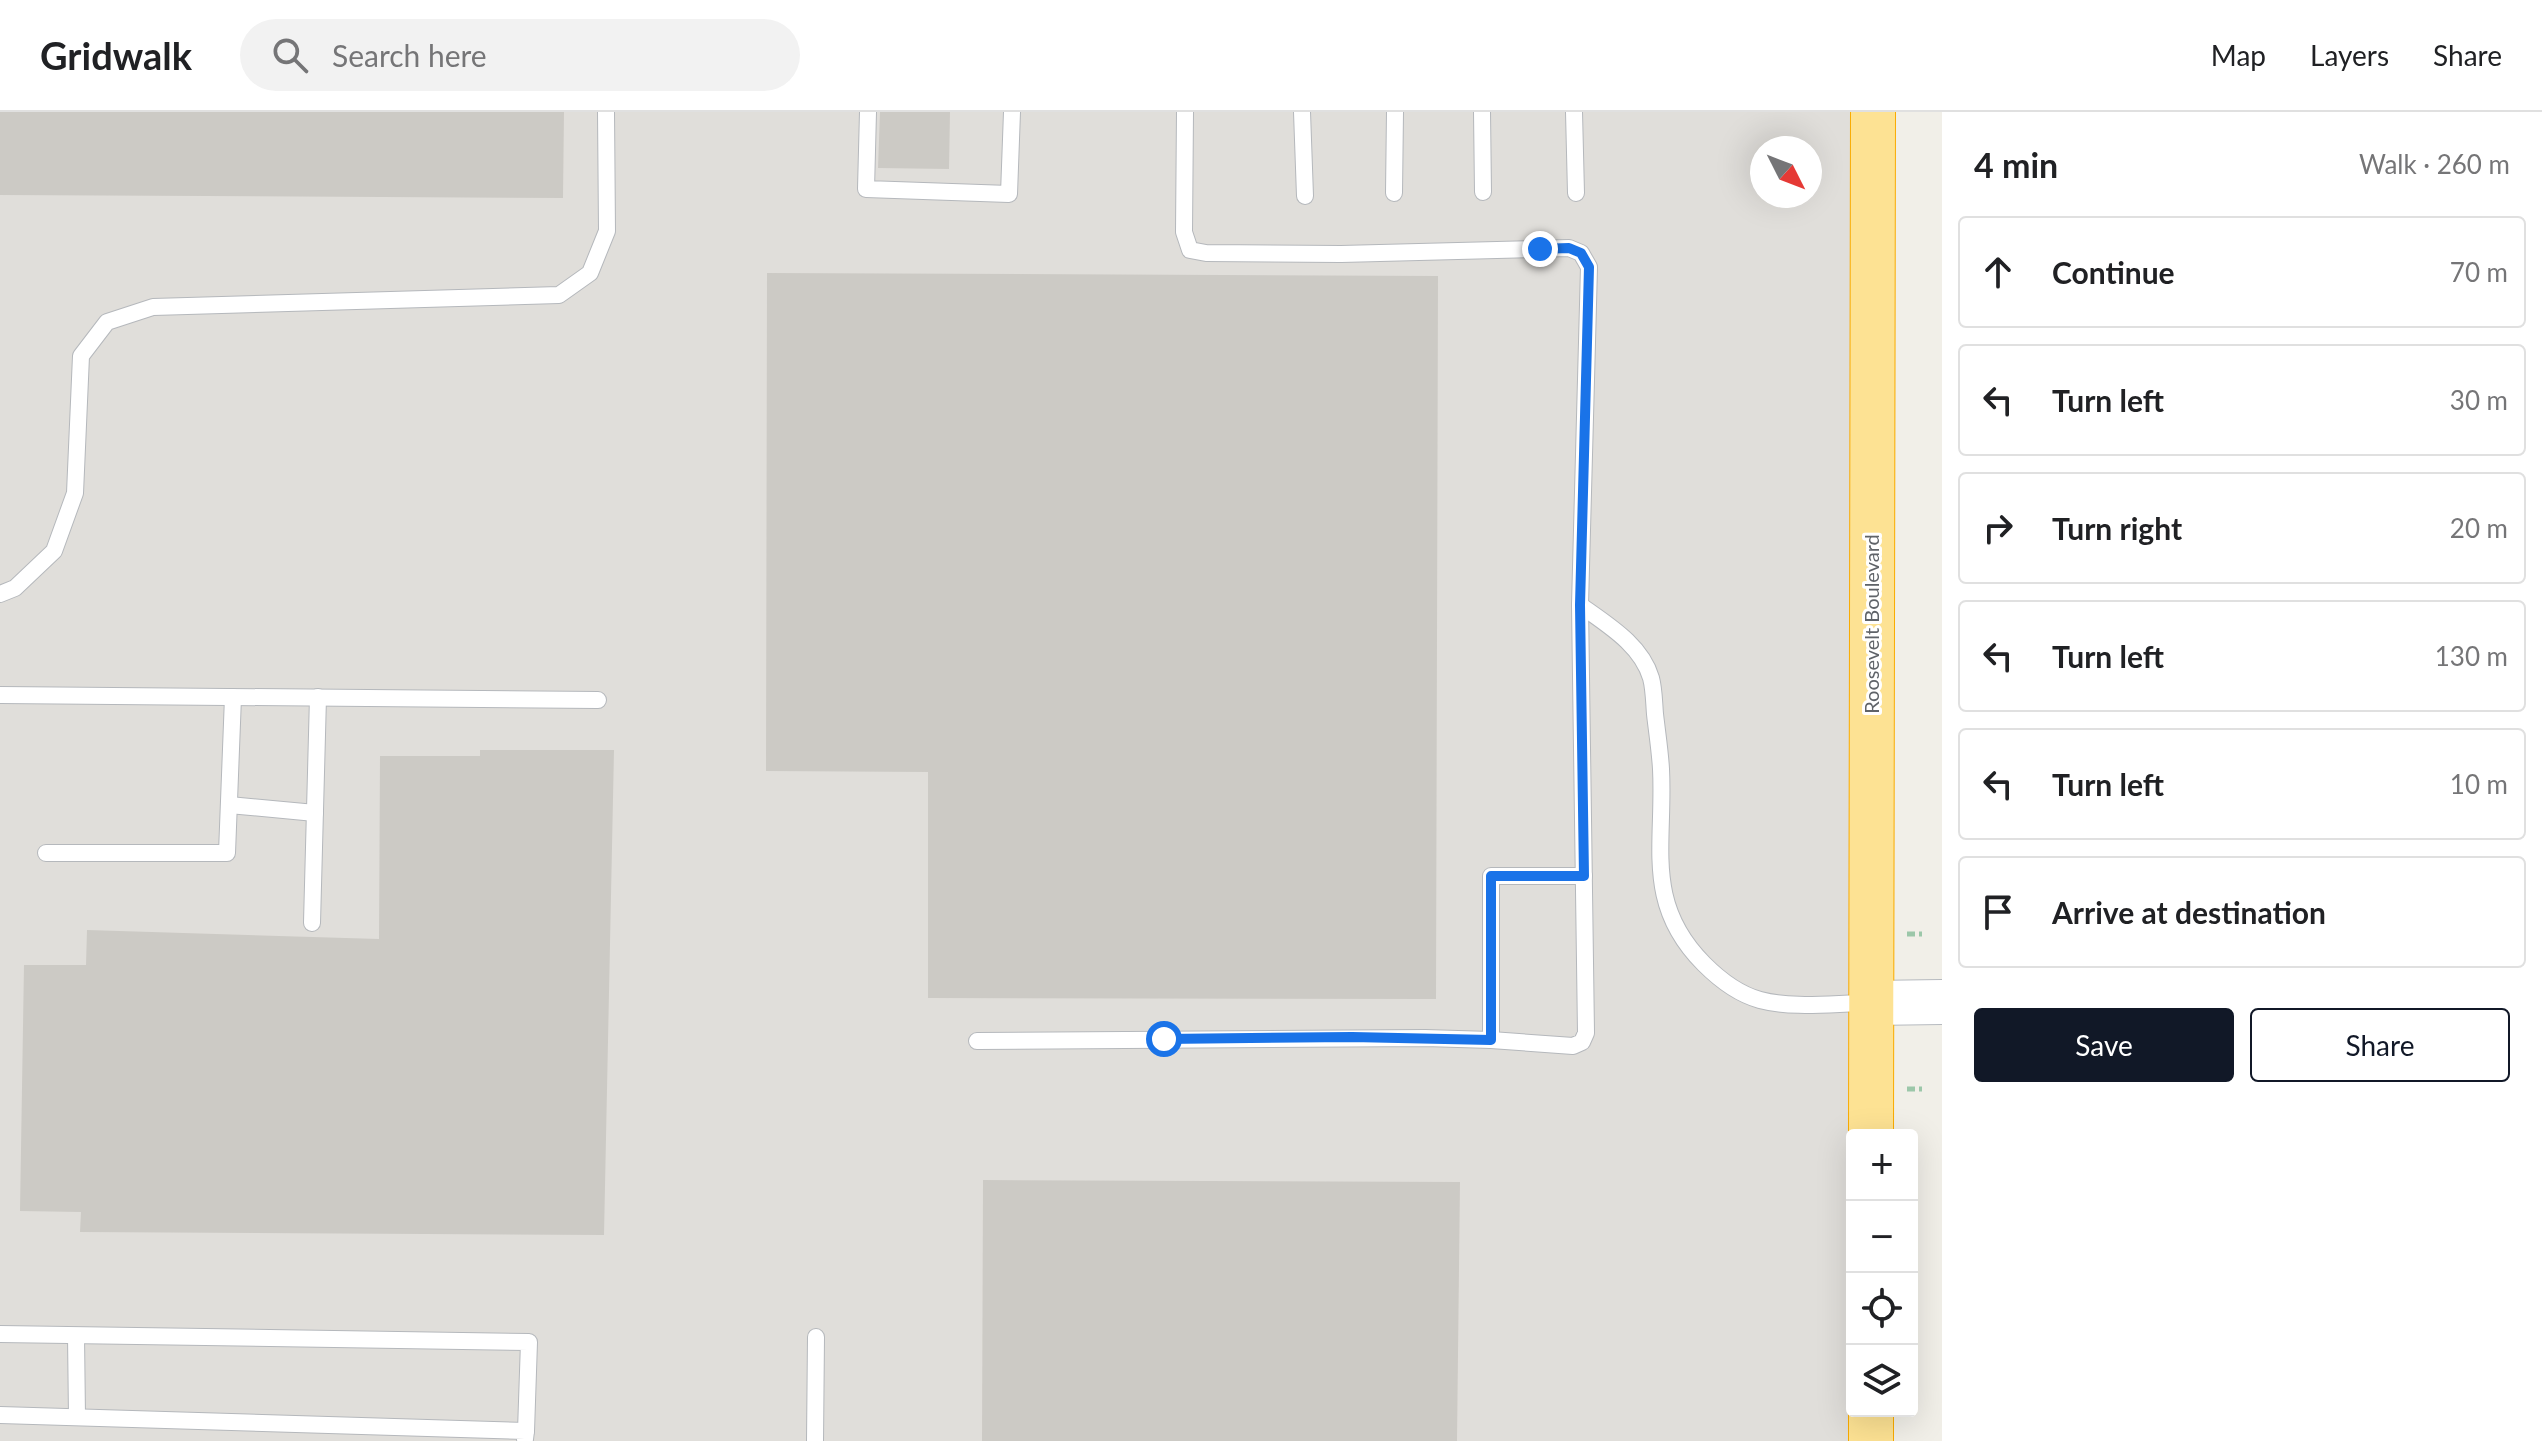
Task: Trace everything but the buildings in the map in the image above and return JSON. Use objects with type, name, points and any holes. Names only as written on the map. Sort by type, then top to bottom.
[{"type":"highway","name":"Roosevelt Boulevard","points":[[1871,1129],[1873,112]]},
{"type":"highway","points":[[1871,1417],[1871,1441]]},
{"type":"main road","points":[[1871,1003],[1942,1002]]},
{"type":"lane","points":[[0,594],[15,588],[54,551],[75,493],[81,356],[107,322],[153,307],[559,295],[590,273],[607,231],[606,112]]},
{"type":"lane","points":[[868,112],[866,189],[1009,194],[1012,112]]},
{"type":"lane","points":[[977,1041],[1352,1037],[1491,1040],[1573,1046],[1582,1042],[1586,1033],[1580,605],[1589,267],[1581,253],[1569,248],[1341,254],[1206,253],[1190,250],[1184,232],[1185,112]]},
{"type":"lane","points":[[1302,112],[1305,196]]},
{"type":"lane","points":[[1394,193],[1395,112]]},
{"type":"lane","points":[[1482,112],[1483,192]]},
{"type":"lane","points":[[1574,112],[1576,193]]},
{"type":"lane","points":[[1580,605],[1631,644],[1651,676],[1661,770],[1659,843],[1662,876],[1667,905],[1677,931],[1715,975],[1736,990],[1760,1000],[1784,1004],[1871,1003]]},
{"type":"lane","points":[[0,695],[598,700]]},
{"type":"lane","points":[[46,853],[227,853],[233,697]]},
{"type":"lane","points":[[312,923],[318,697]]},
{"type":"lane","points":[[229,805],[315,813]]},
{"type":"lane","points":[[1491,1040],[1491,876],[1584,876]]},
{"type":"lane","points":[[0,1334],[529,1342],[526,1436],[0,1415]]},
{"type":"lane","points":[[76,1336],[77,1417]]},
{"type":"lane","points":[[815,1441],[816,1337]]},
{"type":"shaded area","points":[[0,112],[1870,112],[1852,1129],[1846,1129],[1846,1417],[1851,1417],[1851,1441],[0,1441]]},
{"type":"route","points":[[1164,1039],[1352,1037],[1491,1040],[1491,876],[1584,876],[1580,605],[1589,267],[1581,253],[1569,248],[1540,249]]}]
